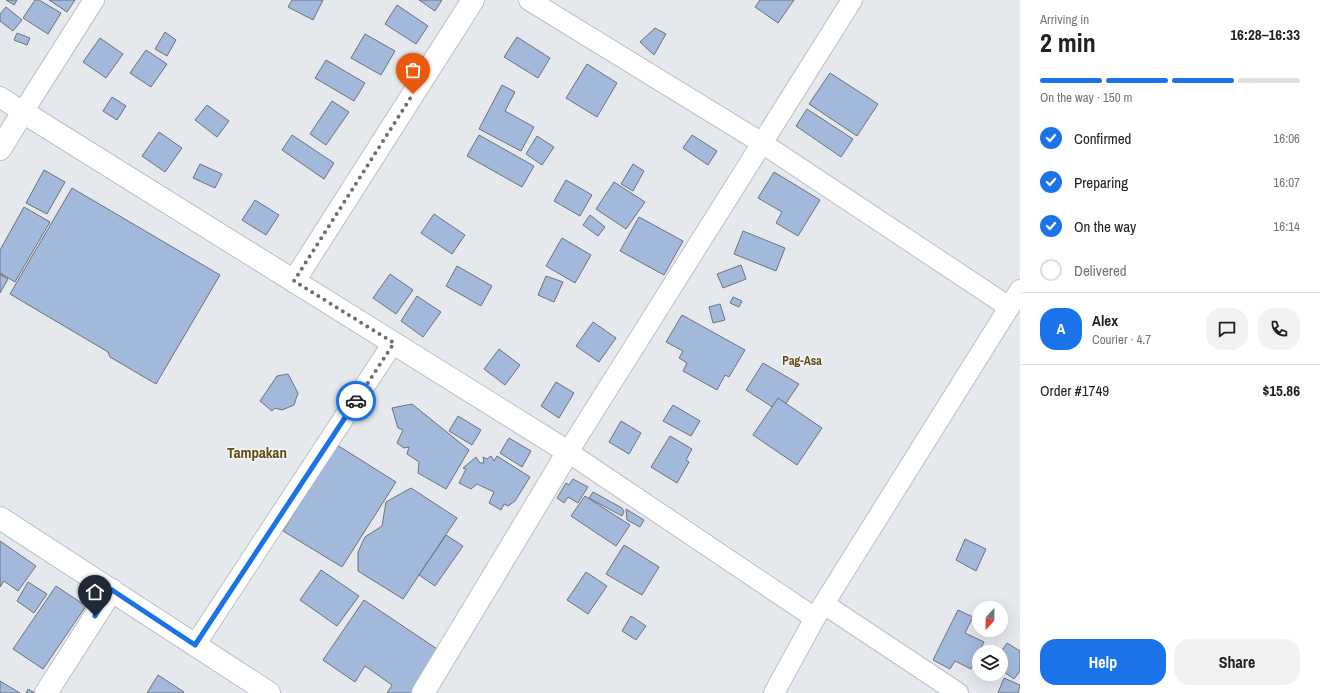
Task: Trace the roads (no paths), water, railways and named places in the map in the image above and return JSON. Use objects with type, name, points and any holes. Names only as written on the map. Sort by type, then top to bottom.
[{"type":"main road","points":[[294,281],[473,0]]},
{"type":"main road","points":[[0,149],[23,112],[568,452],[423,693]]},
{"type":"main road","points":[[0,518],[269,693]]},
{"type":"main road","points":[[46,693],[112,590]]},
{"type":"street","points":[[0,97],[23,112],[94,0]]},
{"type":"street","points":[[529,0],[762,143],[1009,307]]},
{"type":"street","points":[[852,0],[568,452],[820,611],[958,693]]},
{"type":"street","points":[[774,693],[820,611],[1020,290]]},
{"type":"street","points":[[195,645],[394,343]]},
{"type":"district","name":"Pag-Asa","points":[[802,361]]},
{"type":"district","name":"Tampakan","points":[[257,452]]}]
